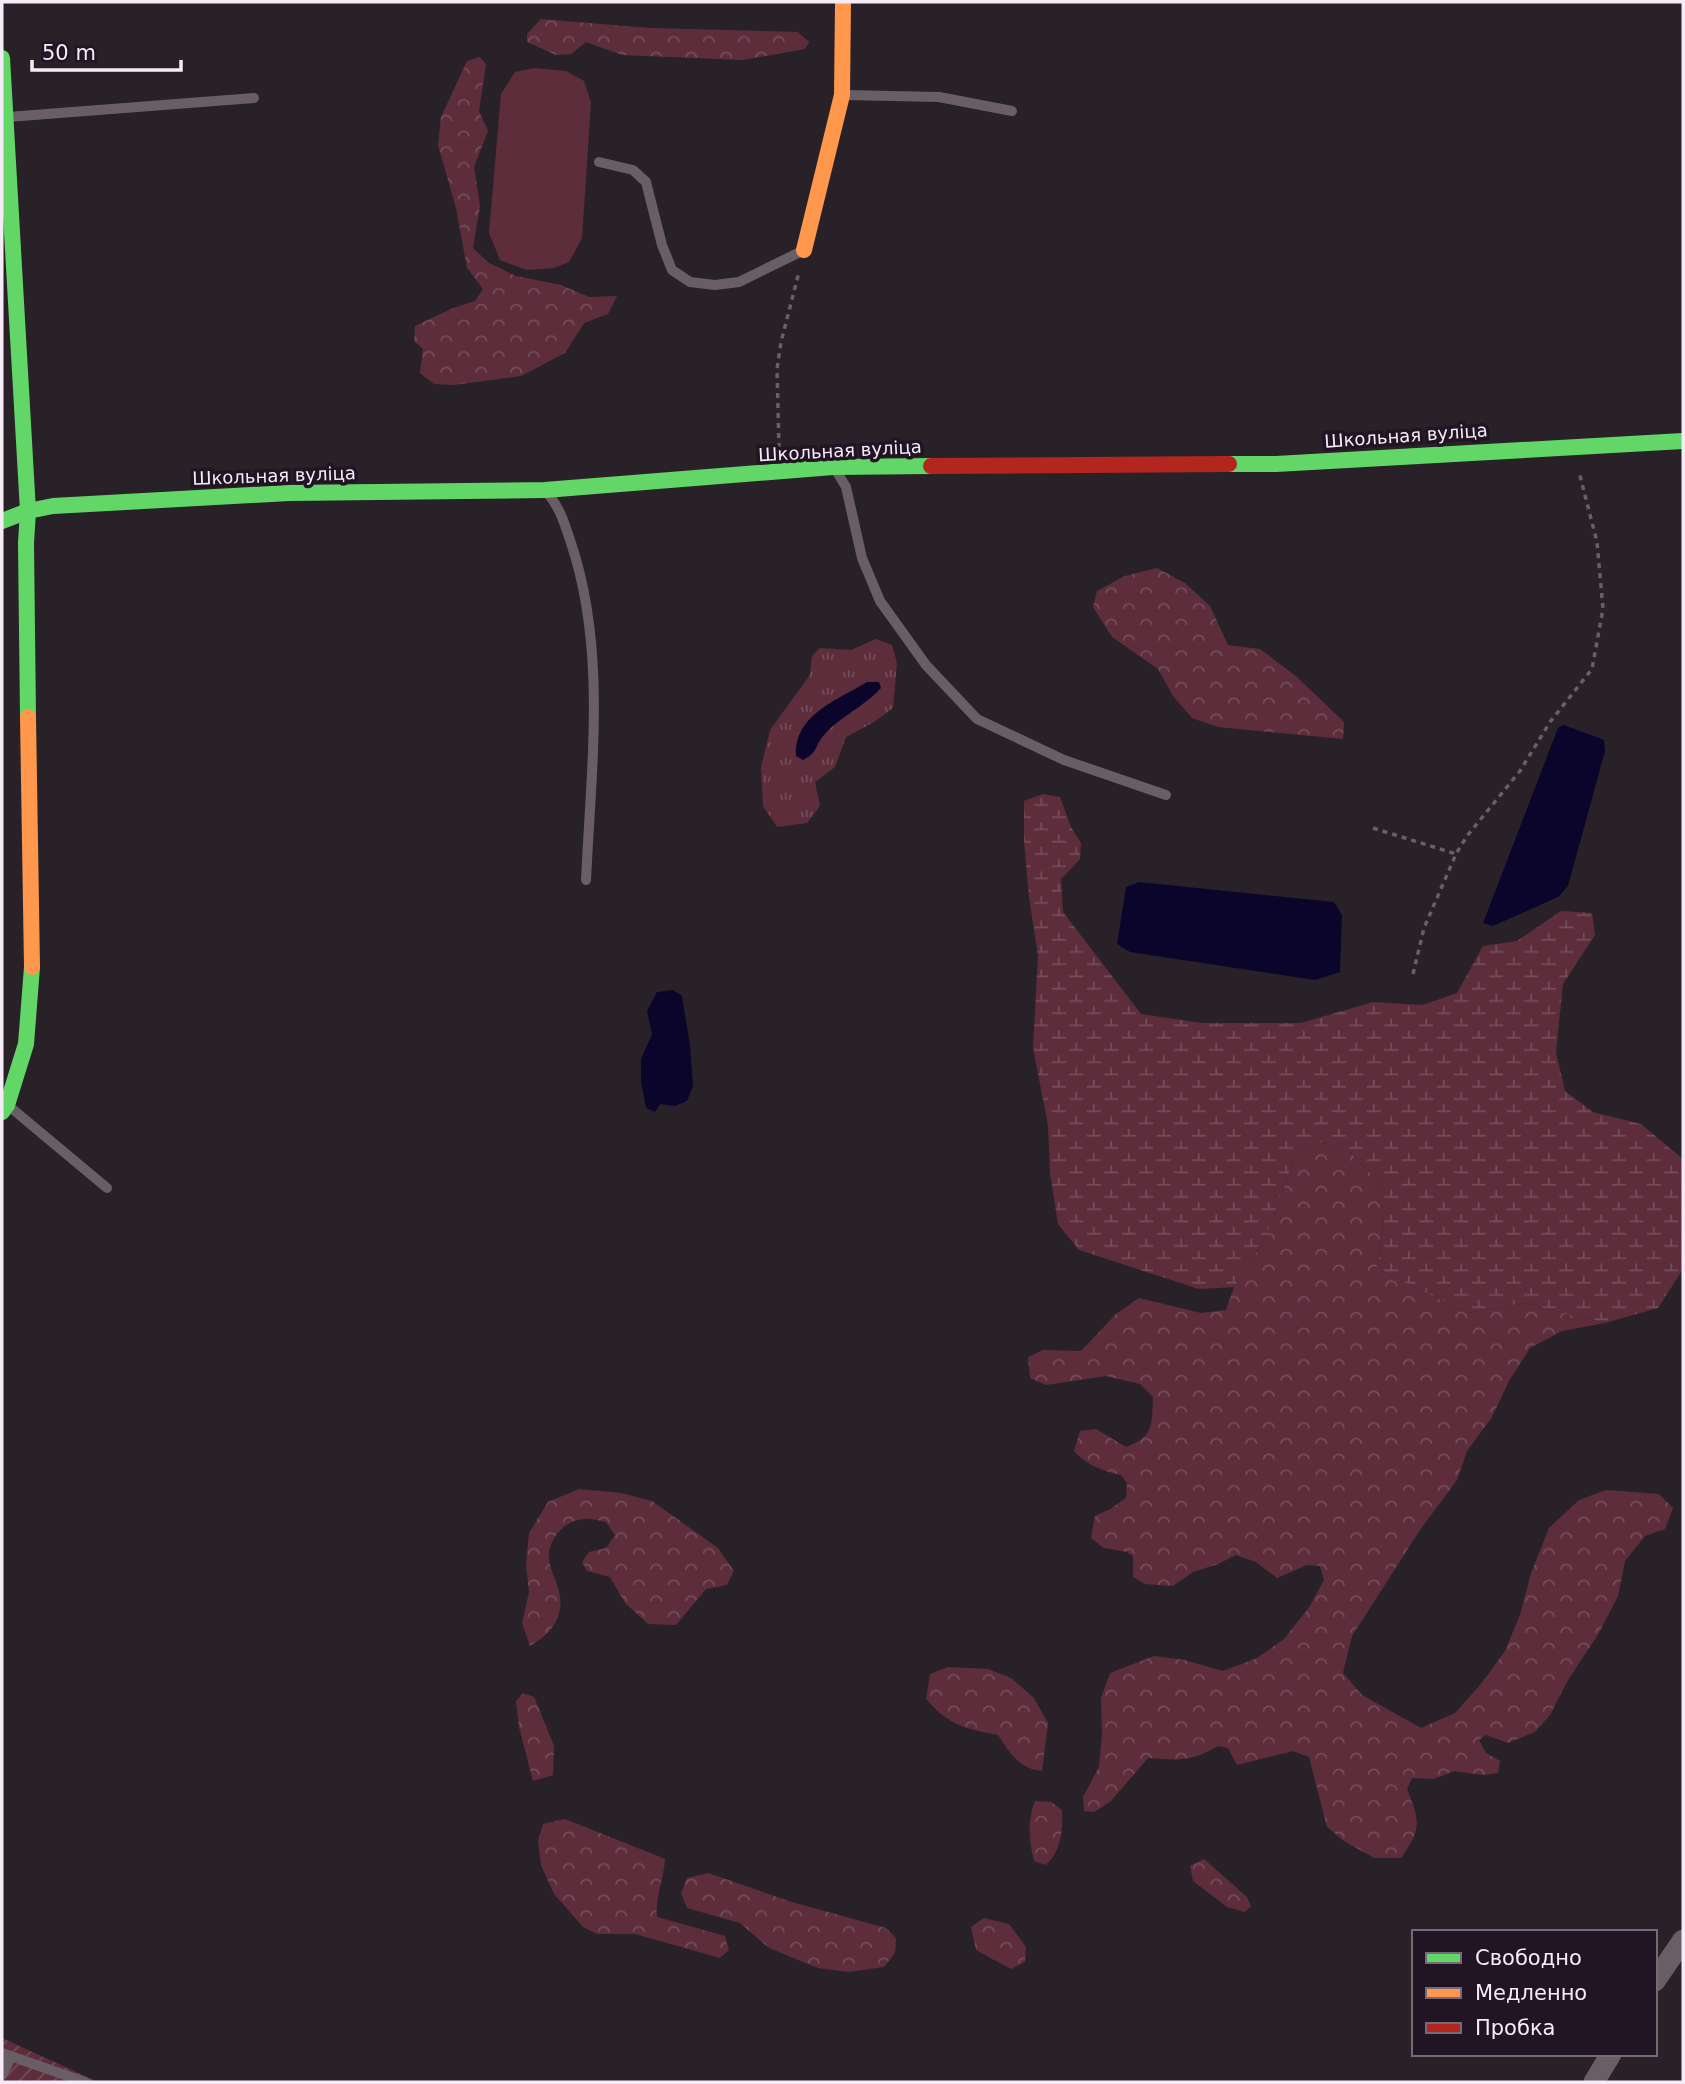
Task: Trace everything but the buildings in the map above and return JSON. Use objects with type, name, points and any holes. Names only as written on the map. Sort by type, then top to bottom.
[{"type":"street","points":[[804,250],[842,95],[843,2]]},
{"type":"street","points":[[2,58],[28,511],[26,543],[32,985],[26,1044],[5,1109]]},
{"type":"street","name":"Школьная вуліца","points":[[2,521],[28,511],[53,506],[289,492],[545,490],[833,467],[1276,464],[1683,441]]},
{"type":"street","points":[[1657,1978],[1683,1940]]},
{"type":"street","points":[[1594,2082],[1610,2056]]},
{"type":"lane","points":[[842,95],[939,97],[1012,111]]},
{"type":"lane","points":[[5,117],[254,98]]},
{"type":"lane","points":[[599,162],[634,170],[646,182],[662,245],[672,270],[691,282],[715,285],[739,282],[804,250]]},
{"type":"lane","points":[[833,467],[846,486],[862,558],[880,601],[926,665],[977,719],[1064,760],[1166,795]]},
{"type":"lane","points":[[545,490],[559,508],[577,562],[586,606],[594,699],[586,880]]},
{"type":"lane","points":[[5,1109],[107,1188]]},
{"type":"lane","points":[[2,2075],[7,2055],[85,2082]]},
{"type":"path","points":[[779,472],[777,369],[804,250]]},
{"type":"path","points":[[1413,974],[1424,928],[1467,835],[1520,771],[1550,722],[1592,669],[1604,609],[1597,542],[1572,446]]},
{"type":"path","points":[[1373,828],[1456,854]]},
{"type":"green space","points":[[541,19],[650,28],[798,32],[809,42],[805,49],[743,60],[622,55],[586,42],[571,54],[556,55],[527,42],[527,34]]},
{"type":"green space","points":[[480,57],[486,64],[479,111],[488,131],[474,167],[480,206],[473,248],[489,263],[516,276],[561,285],[589,297],[617,296],[608,314],[584,323],[565,353],[521,376],[453,385],[434,384],[420,373],[423,349],[414,341],[415,326],[475,301],[483,289],[467,268],[456,208],[438,145],[441,117],[467,61]]},
{"type":"green space","points":[[535,68],[566,71],[584,81],[591,102],[582,238],[569,262],[554,268],[527,270],[500,260],[489,233],[501,94],[515,72]]},
{"type":"green space","points":[[1157,568],[1185,583],[1210,606],[1228,645],[1260,649],[1297,677],[1344,722],[1343,739],[1218,727],[1192,718],[1173,696],[1158,669],[1112,637],[1093,607],[1097,591],[1125,576]]},
{"type":"green space","points":[[876,639],[892,645],[897,663],[893,708],[846,737],[835,767],[815,782],[820,806],[807,823],[777,827],[763,806],[761,767],[770,730],[810,675],[812,656],[820,648],[851,650]]},
{"type":"green space","points":[[1043,794],[1060,797],[1071,827],[1081,843],[1080,859],[1061,879],[1063,912],[1141,1014],[1202,1023],[1301,1023],[1373,1002],[1423,1005],[1457,993],[1483,946],[1517,941],[1561,911],[1592,913],[1595,935],[1563,984],[1556,1052],[1565,1091],[1593,1112],[1641,1124],[1683,1159],[1683,1269],[1658,1308],[1605,1323],[1524,1303],[1468,1313],[1377,1269],[1384,1223],[1381,1184],[1351,1153],[1321,1142],[1297,1151],[1266,1237],[1234,1287],[1199,1289],[1079,1250],[1058,1224],[1050,1173],[1048,1125],[1033,1048],[1038,956],[1029,897],[1024,801]]},
{"type":"green space","points":[[1321,1142],[1351,1153],[1381,1184],[1384,1223],[1377,1269],[1468,1313],[1524,1303],[1605,1323],[1562,1331],[1530,1348],[1509,1381],[1492,1417],[1467,1451],[1457,1480],[1420,1530],[1352,1636],[1343,1673],[1362,1695],[1421,1728],[1455,1713],[1505,1651],[1549,1528],[1579,1500],[1606,1490],[1659,1494],[1673,1508],[1665,1529],[1645,1536],[1625,1561],[1618,1596],[1550,1715],[1535,1732],[1508,1743],[1486,1735],[1479,1740],[1486,1753],[1500,1761],[1498,1773],[1483,1775],[1454,1771],[1434,1779],[1412,1778],[1407,1789],[1417,1825],[1413,1839],[1401,1858],[1374,1858],[1344,1841],[1327,1827],[1309,1757],[1293,1751],[1237,1765],[1228,1748],[1218,1746],[1184,1759],[1148,1758],[1110,1802],[1094,1812],[1084,1811],[1083,1797],[1099,1767],[1101,1698],[1110,1673],[1154,1656],[1184,1660],[1223,1671],[1257,1658],[1284,1639],[1310,1606],[1324,1580],[1320,1566],[1307,1565],[1277,1578],[1256,1562],[1236,1555],[1193,1572],[1173,1586],[1145,1584],[1133,1577],[1133,1556],[1127,1552],[1104,1548],[1091,1538],[1095,1516],[1126,1498],[1127,1483],[1121,1475],[1095,1467],[1074,1451],[1080,1431],[1096,1429],[1126,1447],[1142,1439],[1150,1428],[1153,1397],[1140,1384],[1106,1376],[1046,1385],[1030,1378],[1028,1357],[1043,1350],[1081,1351],[1116,1314],[1139,1298],[1201,1313],[1226,1310],[1234,1287],[1266,1237],[1297,1151]]},
{"type":"green space","points":[[579,1489],[621,1493],[652,1501],[718,1548],[734,1571],[727,1585],[706,1589],[676,1625],[648,1624],[625,1603],[610,1577],[587,1571],[582,1562],[589,1552],[606,1548],[615,1535],[606,1522],[577,1520],[558,1532],[549,1553],[550,1566],[561,1602],[556,1621],[550,1631],[530,1646],[522,1623],[529,1592],[526,1565],[529,1533],[548,1502]]},
{"type":"green space","points":[[948,1667],[988,1669],[1011,1678],[1034,1698],[1048,1723],[1042,1771],[1021,1763],[998,1735],[958,1724],[934,1708],[926,1699],[930,1674]]},
{"type":"green space","points":[[523,1693],[534,1697],[554,1746],[553,1775],[533,1781],[519,1727],[516,1701]]},
{"type":"green space","points":[[1035,1801],[1051,1802],[1062,1810],[1060,1840],[1046,1865],[1034,1861],[1031,1846],[1030,1823]]},
{"type":"green space","points":[[565,1819],[665,1859],[657,1917],[725,1936],[729,1950],[720,1958],[635,1934],[597,1934],[583,1927],[554,1894],[541,1865],[538,1841],[543,1824]]},
{"type":"green space","points":[[1204,1859],[1247,1897],[1251,1906],[1245,1912],[1227,1907],[1193,1881],[1190,1866]]},
{"type":"green space","points":[[708,1873],[792,1902],[886,1928],[896,1938],[895,1953],[884,1967],[849,1972],[818,1968],[769,1948],[740,1923],[687,1908],[681,1893],[687,1878]]},
{"type":"green space","points":[[984,1918],[1009,1924],[1026,1947],[1025,1962],[1011,1969],[976,1950],[971,1927]]},
{"type":"green space","points":[[2,2038],[98,2082],[2,2082]]},
{"type":"shaded area","points":[[867,682],[879,682],[881,688],[830,729],[812,754],[803,760],[796,756],[797,742],[809,720],[830,703]]},
{"type":"shaded area","points":[[1564,725],[1604,740],[1605,751],[1568,886],[1558,897],[1493,926],[1483,923],[1558,728]]},
{"type":"shaded area","points":[[1139,882],[1334,902],[1342,915],[1340,972],[1315,980],[1130,952],[1117,944],[1126,887]]},
{"type":"shaded area","points":[[673,990],[682,996],[693,1086],[687,1101],[675,1106],[660,1104],[655,1112],[646,1108],[641,1082],[641,1059],[652,1034],[647,1011],[657,992]]},
{"type":"traffic: fast","points":[[2,58],[28,511],[28,717]]},
{"type":"traffic: fast","points":[[1229,464],[1276,464],[1683,441]]},
{"type":"traffic: fast","points":[[2,521],[28,511],[53,506],[289,493],[545,490],[833,467],[931,466]]},
{"type":"traffic: fast","points":[[2,1112],[7,1105],[26,1044],[32,967]]},
{"type":"traffic: slow","points":[[804,250],[842,95],[843,2]]},
{"type":"traffic: slow","points":[[28,717],[32,967]]},
{"type":"traffic: jam","points":[[931,466],[1229,464]]}]
